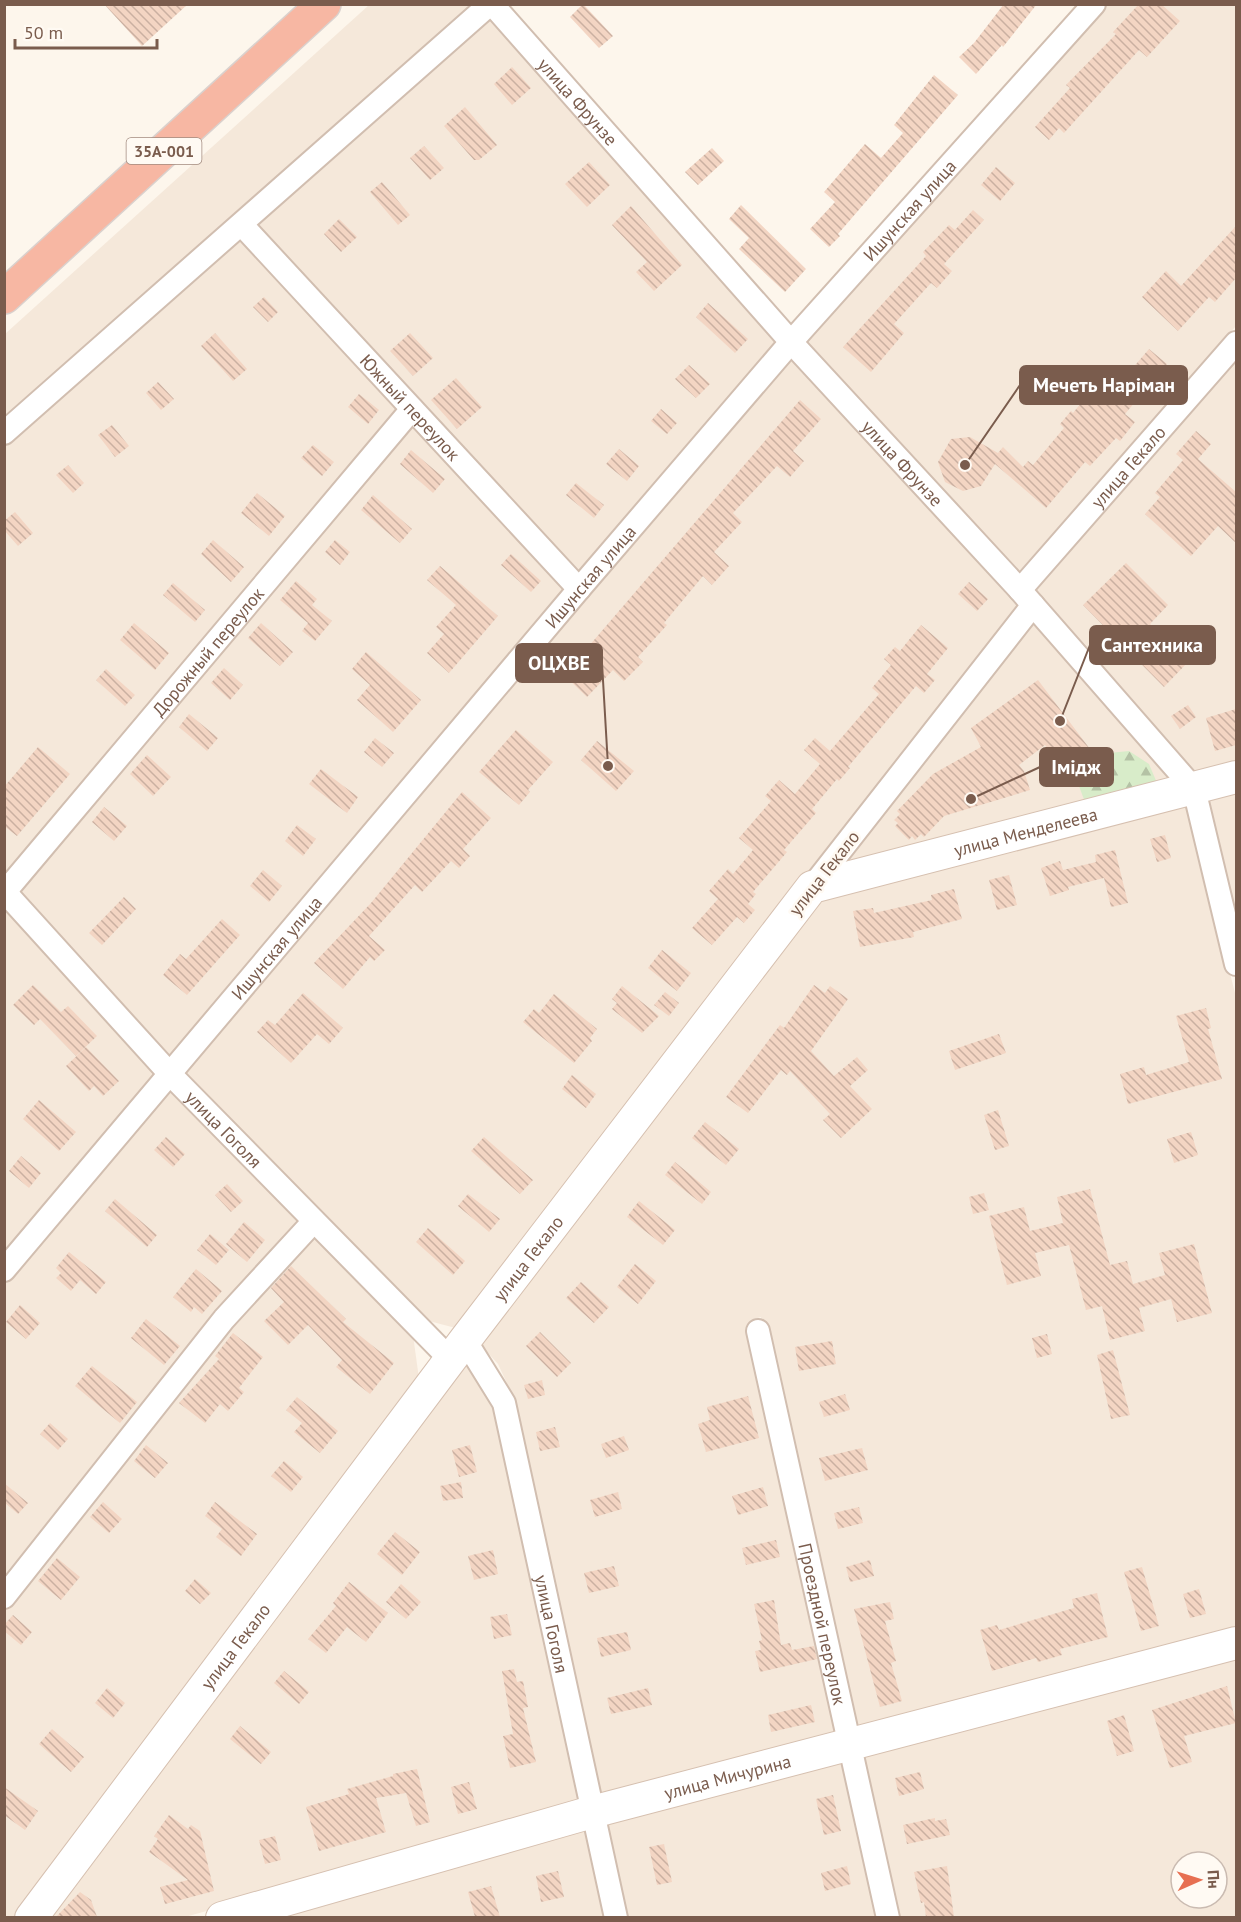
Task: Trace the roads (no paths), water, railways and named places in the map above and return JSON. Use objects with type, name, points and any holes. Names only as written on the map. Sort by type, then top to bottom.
[{"type":"highway","name":"35А-001","points":[[4,297],[324,4]]},
{"type":"main road","name":"улица Менделеева","points":[[812,887],[1236,777]]},
{"type":"main road","name":"улица Гекало","points":[[31,1917],[458,1350],[812,887]]},
{"type":"main road","name":"улица Мичурина","points":[[222,1917],[592,1812],[1236,1643]]},
{"type":"street","points":[[4,433],[491,4]]},
{"type":"street","name":"улица Фрунзе","points":[[491,4],[791,342],[1026,597],[1194,789],[1236,964]]},
{"type":"street","name":"Ишунская улица","points":[[4,1270],[579,589],[791,342],[1094,4]]},
{"type":"street","name":"Южный переулок","points":[[242,225],[579,589]]},
{"type":"street","name":"улица Гекало","points":[[812,887],[1026,597],[1236,343]]},
{"type":"street","name":"Дорожный переулок","points":[[5,892],[412,409]]},
{"type":"street","name":"улица Гоголя","points":[[5,892],[171,1074],[314,1221],[458,1350],[504,1403],[616,1917]]},
{"type":"street","points":[[4,1597],[224,1319],[314,1221]]},
{"type":"street","name":"Проездной переулок","points":[[758,1331],[888,1917]]},
{"type":"place","name":"Мечеть Наріман","points":[[965,465]]},
{"type":"place","name":"Сантехника","points":[[1060,721]]},
{"type":"place","name":"ОЦХВЕ","points":[[608,766]]},
{"type":"place","name":"Імідж","points":[[971,799]]}]
